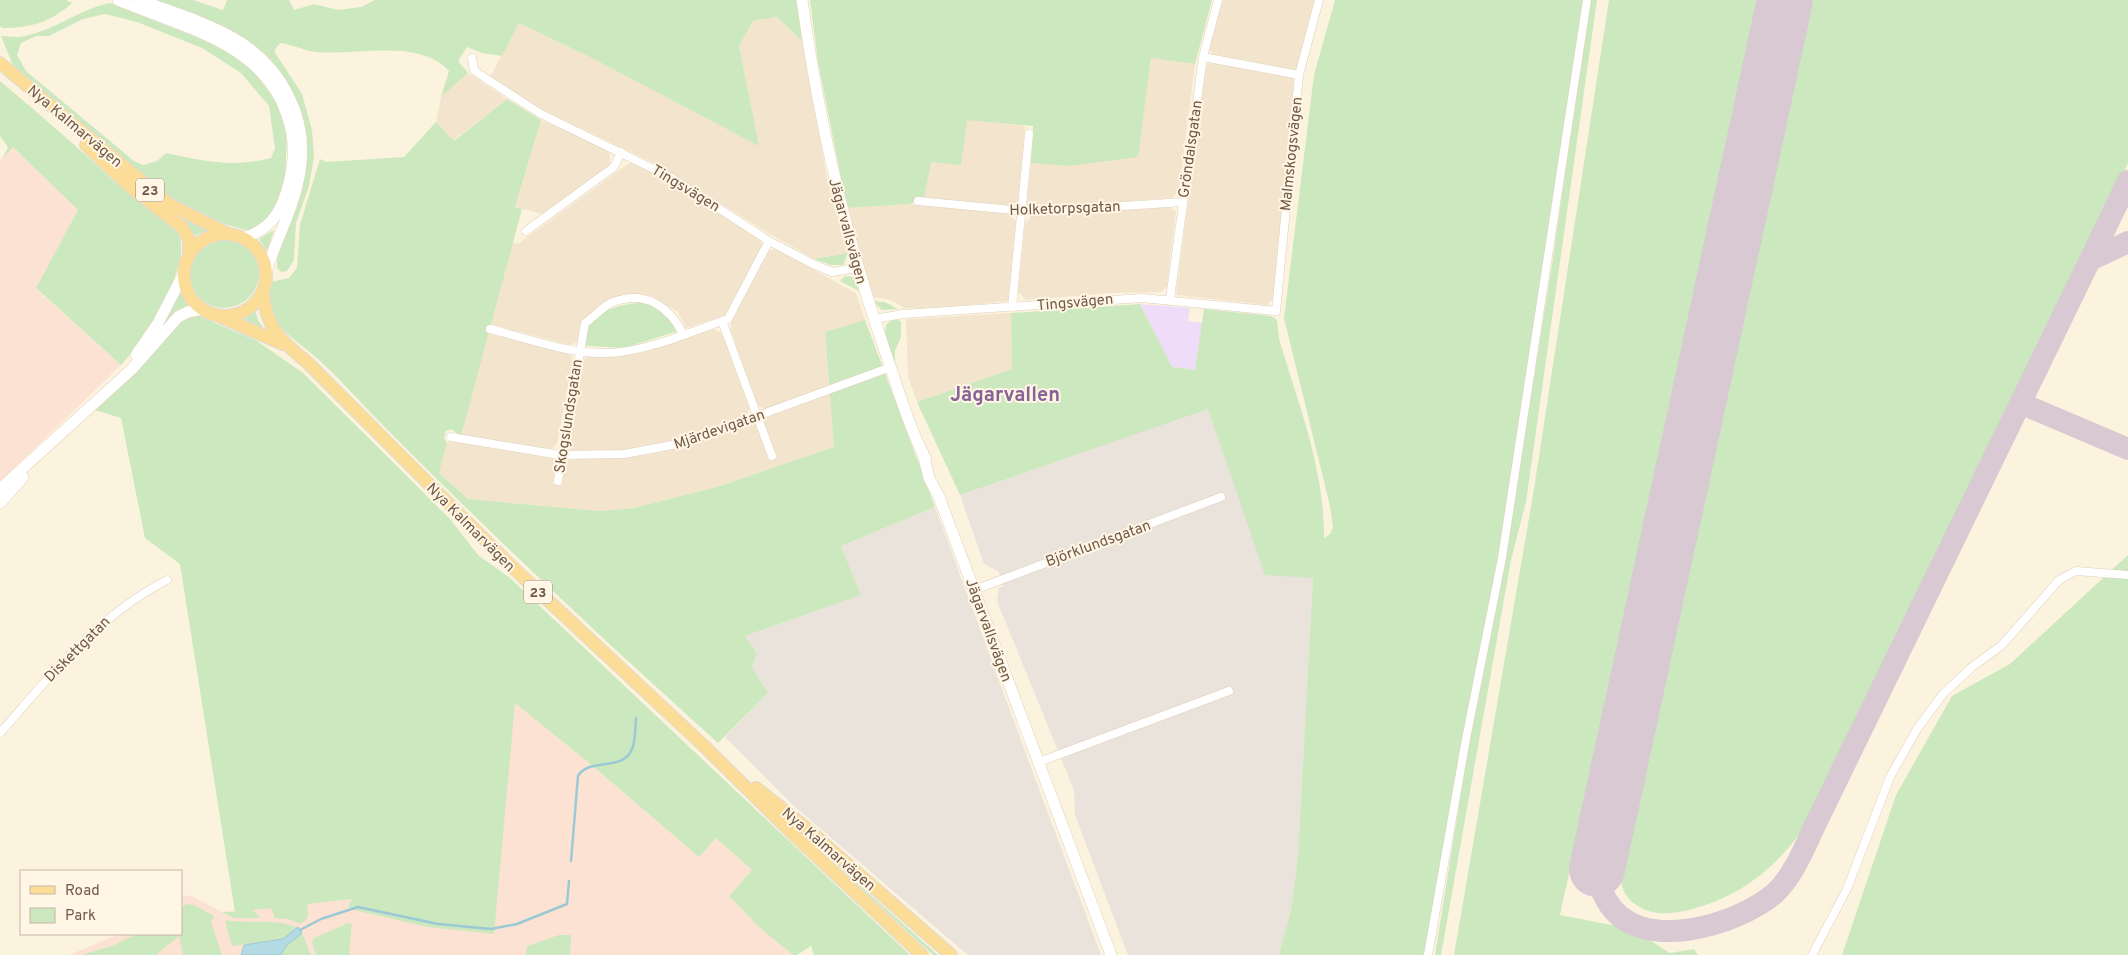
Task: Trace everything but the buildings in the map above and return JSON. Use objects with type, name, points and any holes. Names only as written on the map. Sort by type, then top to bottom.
[{"type":"main road","points":[[118,0],[229,46],[260,69],[276,89],[287,113],[294,144],[290,181],[285,196],[270,224],[255,235],[244,238]]},
{"type":"main road","points":[[140,0],[220,32],[244,45],[275,73],[289,96],[301,133],[300,172],[296,191],[266,272]]},
{"type":"main road","name":"Jägarvallsvägen","points":[[802,0],[824,136],[857,268],[923,454],[934,476],[939,497],[1111,955]]},
{"type":"main road","name":"Nya Kalmarvägen","points":[[0,63],[164,200],[184,213],[228,234]]},
{"type":"main road","name":"Nya Kalmarvägen","points":[[0,71],[78,137],[134,189],[182,227],[189,239],[189,254]]},
{"type":"main road","name":"23","points":[[244,238],[228,234],[205,238],[189,254],[184,273],[188,294],[203,309],[217,315],[228,316],[244,311],[253,304],[262,290],[266,272]]},
{"type":"main road","points":[[244,238],[259,252],[266,272]]},
{"type":"main road","points":[[117,380],[158,323],[184,273]]},
{"type":"main road","name":"Nya Kalmarvägen","points":[[262,290],[268,321],[285,345],[314,369],[507,562],[704,746],[794,835],[922,955]]},
{"type":"main road","points":[[0,489],[58,438],[117,380],[143,358],[178,317],[188,312],[203,309]]},
{"type":"main road","name":"Nya Kalmarvägen","points":[[217,315],[285,345]]},
{"type":"main road","points":[[0,503],[58,438]]},
{"type":"main road","name":"Nya Kalmarvägen","points":[[704,746],[805,827],[951,955]]},
{"type":"street","name":"Gröndalsgatan","points":[[1170,299],[1203,57],[1218,0]]},
{"type":"street","name":"Malmskogsvägen","points":[[1276,311],[1299,75],[1319,0]]},
{"type":"street","points":[[1428,955],[1466,739],[1502,558],[1587,0]]},
{"type":"street","points":[[1203,57],[1299,75]]},
{"type":"street","name":"Tingsvägen","points":[[472,58],[474,70],[523,103],[672,178],[769,241],[832,272],[857,268]]},
{"type":"street","points":[[1012,307],[1029,134]]},
{"type":"street","points":[[526,232],[614,167],[621,152]]},
{"type":"street","name":"Holketorpsgatan","points":[[918,201],[1021,212],[1183,202]]},
{"type":"street","points":[[490,329],[579,351],[622,352],[683,334],[728,319],[769,241]]},
{"type":"street","name":"Skogslundsgatan","points":[[558,482],[560,455],[585,323],[612,303],[640,297],[648,298],[663,308],[678,324],[683,334]]},
{"type":"street","name":"Tingsvägen","points":[[874,320],[903,314],[1130,298],[1170,299],[1276,311]]},
{"type":"street","points":[[722,321],[772,456]]},
{"type":"street","name":"Mjärdevigatan","points":[[451,437],[560,455],[624,454],[678,444],[891,367]]},
{"type":"street","name":"Björklundsgatan","points":[[974,590],[1221,498]]},
{"type":"street","points":[[1812,955],[1847,889],[1890,777],[1917,729],[1943,694],[1967,671],[2002,645],[2059,580],[2076,571],[2106,571],[2128,575]]},
{"type":"street","name":"Diskettgatan","points":[[0,733],[75,648],[113,614],[140,594],[167,580]]},
{"type":"street","points":[[1038,762],[1229,691]]},
{"type":"shaded area","points":[[1223,0],[1315,0],[1296,70],[1212,55],[1209,47]]},
{"type":"shaded area","points":[[777,17],[802,41],[827,178],[848,253],[814,259],[768,233],[660,166],[545,111],[490,77],[519,23],[590,57],[758,145],[739,46],[753,21]]},
{"type":"shaded area","points":[[1151,58],[1195,64],[1179,190],[1172,198],[1034,208],[1027,201],[1031,163],[1069,166],[1145,101]]},
{"type":"shaded area","points":[[1211,62],[1292,77],[1295,83],[1273,299],[1267,305],[1176,295],[1206,66]]},
{"type":"shaded area","points":[[468,73],[507,99],[453,141],[436,122],[441,97]]},
{"type":"shaded area","points":[[966,119],[1025,126],[1018,201],[1010,206],[924,198],[930,162],[961,164]]},
{"type":"shaded area","points":[[541,120],[609,150],[610,166],[543,214],[515,207]]},
{"type":"shaded area","points":[[13,147],[78,210],[36,289],[121,365],[0,482],[0,160]]},
{"type":"shaded area","points":[[632,161],[675,185],[761,240],[762,247],[726,315],[686,328],[678,312],[651,296],[612,298],[583,319],[578,341],[571,345],[490,324],[512,242],[518,244]]},
{"type":"shaded area","points":[[910,204],[1009,214],[1016,221],[1008,301],[928,309],[905,308],[891,300],[873,297],[847,208]]},
{"type":"shaded area","points":[[1170,207],[1176,212],[1167,286],[1161,292],[1112,293],[1026,300],[1018,292],[1025,224],[1032,216]]},
{"type":"shaded area","points":[[776,249],[856,293],[865,320],[825,332],[829,385],[765,409],[757,405],[731,331],[731,322],[769,251]]},
{"type":"shaded area","points":[[1140,304],[1190,308],[1188,321],[1203,323],[1195,370],[1172,367]]},
{"type":"shaded area","points":[[1011,313],[1012,369],[917,402],[908,377],[906,319]]},
{"type":"shaded area","points":[[713,329],[723,334],[750,408],[746,416],[682,438],[624,450],[572,452],[565,445],[581,362],[589,355],[614,357]]},
{"type":"shaded area","points":[[487,333],[569,352],[573,360],[557,444],[551,449],[461,436]]},
{"type":"shaded area","points":[[830,394],[834,447],[717,487],[634,508],[599,511],[468,499],[439,473],[447,443],[450,441],[556,459],[553,483],[560,484],[563,460],[647,455],[680,447],[755,422],[768,457],[774,454],[762,419]]},
{"type":"shaded area","points":[[1208,408],[1313,578],[1298,855],[1292,905],[1279,955],[1128,955],[1075,815],[1074,790],[997,601],[999,588],[1003,586],[999,572],[984,564],[960,495]]},
{"type":"shaded area","points":[[935,507],[1101,955],[968,955],[794,806],[725,737],[768,693],[752,667],[757,653],[745,636],[861,595],[841,546]]},
{"type":"shaded area","points":[[514,702],[699,857],[716,838],[752,870],[729,896],[761,929],[793,955],[69,955],[117,935],[182,935],[182,898],[190,895],[222,912],[353,899]]},
{"type":"green space","points":[[0,0],[66,0],[72,3],[56,15],[40,23],[22,27],[2,28],[0,26]]},
{"type":"green space","points":[[152,0],[193,0],[223,10],[227,0],[289,0],[294,10],[314,4],[338,10],[361,7],[375,0],[798,0],[802,41],[777,17],[753,21],[739,46],[759,146],[590,57],[519,23],[502,56],[482,53],[467,47],[458,61],[468,73],[441,97],[449,71],[436,60],[420,54],[383,50],[310,51],[280,43],[274,51],[302,94],[312,130],[314,157],[309,186],[296,223],[294,260],[287,271],[281,272],[277,268],[277,258],[300,196],[307,154],[306,133],[294,93],[270,59],[255,45],[216,24]]},
{"type":"green space","points":[[810,0],[1212,0],[1195,64],[1151,58],[1138,157],[1069,166],[1031,163],[1033,126],[967,120],[961,165],[931,162],[924,198],[910,204],[847,208],[818,62]]},
{"type":"green space","points":[[1335,0],[1583,0],[1499,553],[1425,955],[1279,955],[1292,905],[1298,855],[1313,578],[1265,575],[1208,409],[960,495],[917,402],[1012,369],[1011,313],[1140,304],[1172,367],[1195,370],[1204,309],[1271,316],[1277,320],[1279,339],[1302,412],[1315,462],[1320,487],[1324,538],[1330,534],[1333,527],[1330,506],[1284,318],[1314,75]]},
{"type":"green space","points":[[1590,0],[1597,0],[1526,502],[1511,560],[1441,955],[1435,955],[1470,737],[1505,559],[1552,265]]},
{"type":"green space","points":[[1609,0],[1759,0],[1560,915],[1632,929],[1670,953],[1694,949],[1698,955],[1454,955],[1534,489]]},
{"type":"green space","points":[[1810,0],[2128,0],[2128,163],[1811,817],[1774,863],[1744,887],[1709,904],[1689,910],[1656,913],[1638,906],[1630,900],[1623,888],[1621,874]]},
{"type":"green space","points":[[110,3],[216,45],[250,67],[277,102],[287,134],[285,180],[275,208],[268,219],[254,229],[246,230],[224,224],[168,196],[14,68],[1,36],[19,37],[36,33]],"holes":[[[105,14],[137,22],[202,48],[241,73],[269,106],[275,148],[271,158],[231,163],[206,161],[166,153],[157,161],[143,165],[134,161],[26,71],[17,55],[21,43],[36,36],[49,36],[83,19]]]},
{"type":"green space","points":[[0,81],[125,190],[168,221],[180,238],[181,252],[178,268],[171,286],[152,324],[121,365],[36,288],[78,210],[13,147],[3,158],[8,147],[0,136]]},
{"type":"green space","points":[[507,99],[541,120],[515,207],[522,209],[461,436],[451,429],[446,431],[444,438],[447,443],[439,473],[468,499],[599,511],[634,508],[717,487],[834,447],[825,332],[865,320],[935,507],[841,546],[861,595],[745,636],[757,653],[752,667],[768,693],[718,743],[497,537],[331,371],[283,330],[272,314],[270,300],[271,282],[289,278],[297,268],[300,225],[320,159],[326,162],[404,157],[436,122],[454,141]]},
{"type":"green space","points":[[185,220],[207,230],[195,236]]},
{"type":"green space","points":[[274,230],[267,251],[259,239]]},
{"type":"green space","points":[[224,238],[243,244],[253,254],[259,273],[253,292],[243,302],[224,308],[205,302],[195,292],[189,273],[195,254],[205,244]]},
{"type":"green space","points":[[848,253],[843,265],[831,265],[814,259]]},
{"type":"green space","points":[[845,276],[853,277],[859,291],[840,281]]},
{"type":"green space","points":[[180,288],[183,298],[189,305],[176,311],[146,349]]},
{"type":"green space","points":[[873,301],[885,302],[898,309],[882,310]]},
{"type":"green space","points":[[644,302],[663,314],[678,331],[624,348],[586,346],[586,329],[597,316],[619,306]]},
{"type":"green space","points":[[255,310],[258,320],[265,330],[242,318]]},
{"type":"green space","points":[[199,316],[257,341],[303,373],[450,519],[478,555],[510,578],[910,955],[814,955],[811,946],[797,955],[793,955],[761,929],[729,896],[752,870],[716,838],[699,857],[515,703],[494,934],[428,927],[358,911],[348,907],[352,899],[307,904],[307,919],[299,924],[288,919],[275,918],[271,908],[252,910],[261,918],[234,918],[221,912],[235,912],[180,564],[145,538],[121,418],[95,410],[176,326],[188,317]]},
{"type":"green space","points":[[894,319],[901,321],[901,337],[895,351],[895,363],[885,336],[886,325]]},
{"type":"green space","points":[[2128,555],[2128,955],[1842,955],[1896,795],[1952,696],[2010,664]]},
{"type":"green space","points":[[818,848],[938,955],[933,955]]},
{"type":"green space","points":[[187,904],[194,905],[214,916],[211,922],[222,955],[183,955],[179,936],[156,955],[81,955],[112,946],[135,935],[182,935],[182,906]]},
{"type":"green space","points":[[225,920],[283,923],[297,928],[283,939],[232,946]]},
{"type":"green space","points":[[348,923],[352,924],[349,953],[351,955],[316,955],[312,942],[314,938]]},
{"type":"green space","points":[[302,933],[311,955],[281,955],[285,947]]},
{"type":"green space","points":[[559,935],[571,935],[570,955],[526,955],[527,946]]},
{"type":"water","points":[[298,927],[302,933],[285,947],[281,955],[241,955],[244,945],[283,939]]},
{"type":"waterway","points":[[571,861],[578,776],[583,770],[590,767],[614,763],[628,756],[634,742],[636,718]]},
{"type":"waterway","points":[[300,930],[321,919],[358,907],[438,924],[491,929],[517,924],[567,904],[569,881]]},
{"type":"taxiway","points":[[2090,260],[2128,181]]},
{"type":"taxiway","points":[[1597,869],[1599,882],[1607,901],[1622,918],[1641,927],[1663,931],[1688,930],[1713,925],[1736,916],[1757,906],[1774,894],[1788,878],[2090,260],[2128,242]]},
{"type":"taxiway","points":[[2020,403],[2128,449]]},
{"type":"runway","points":[[1597,869],[1785,0]]},
{"type":"district","name":"Jägarvallen","points":[[1005,394]]}]
